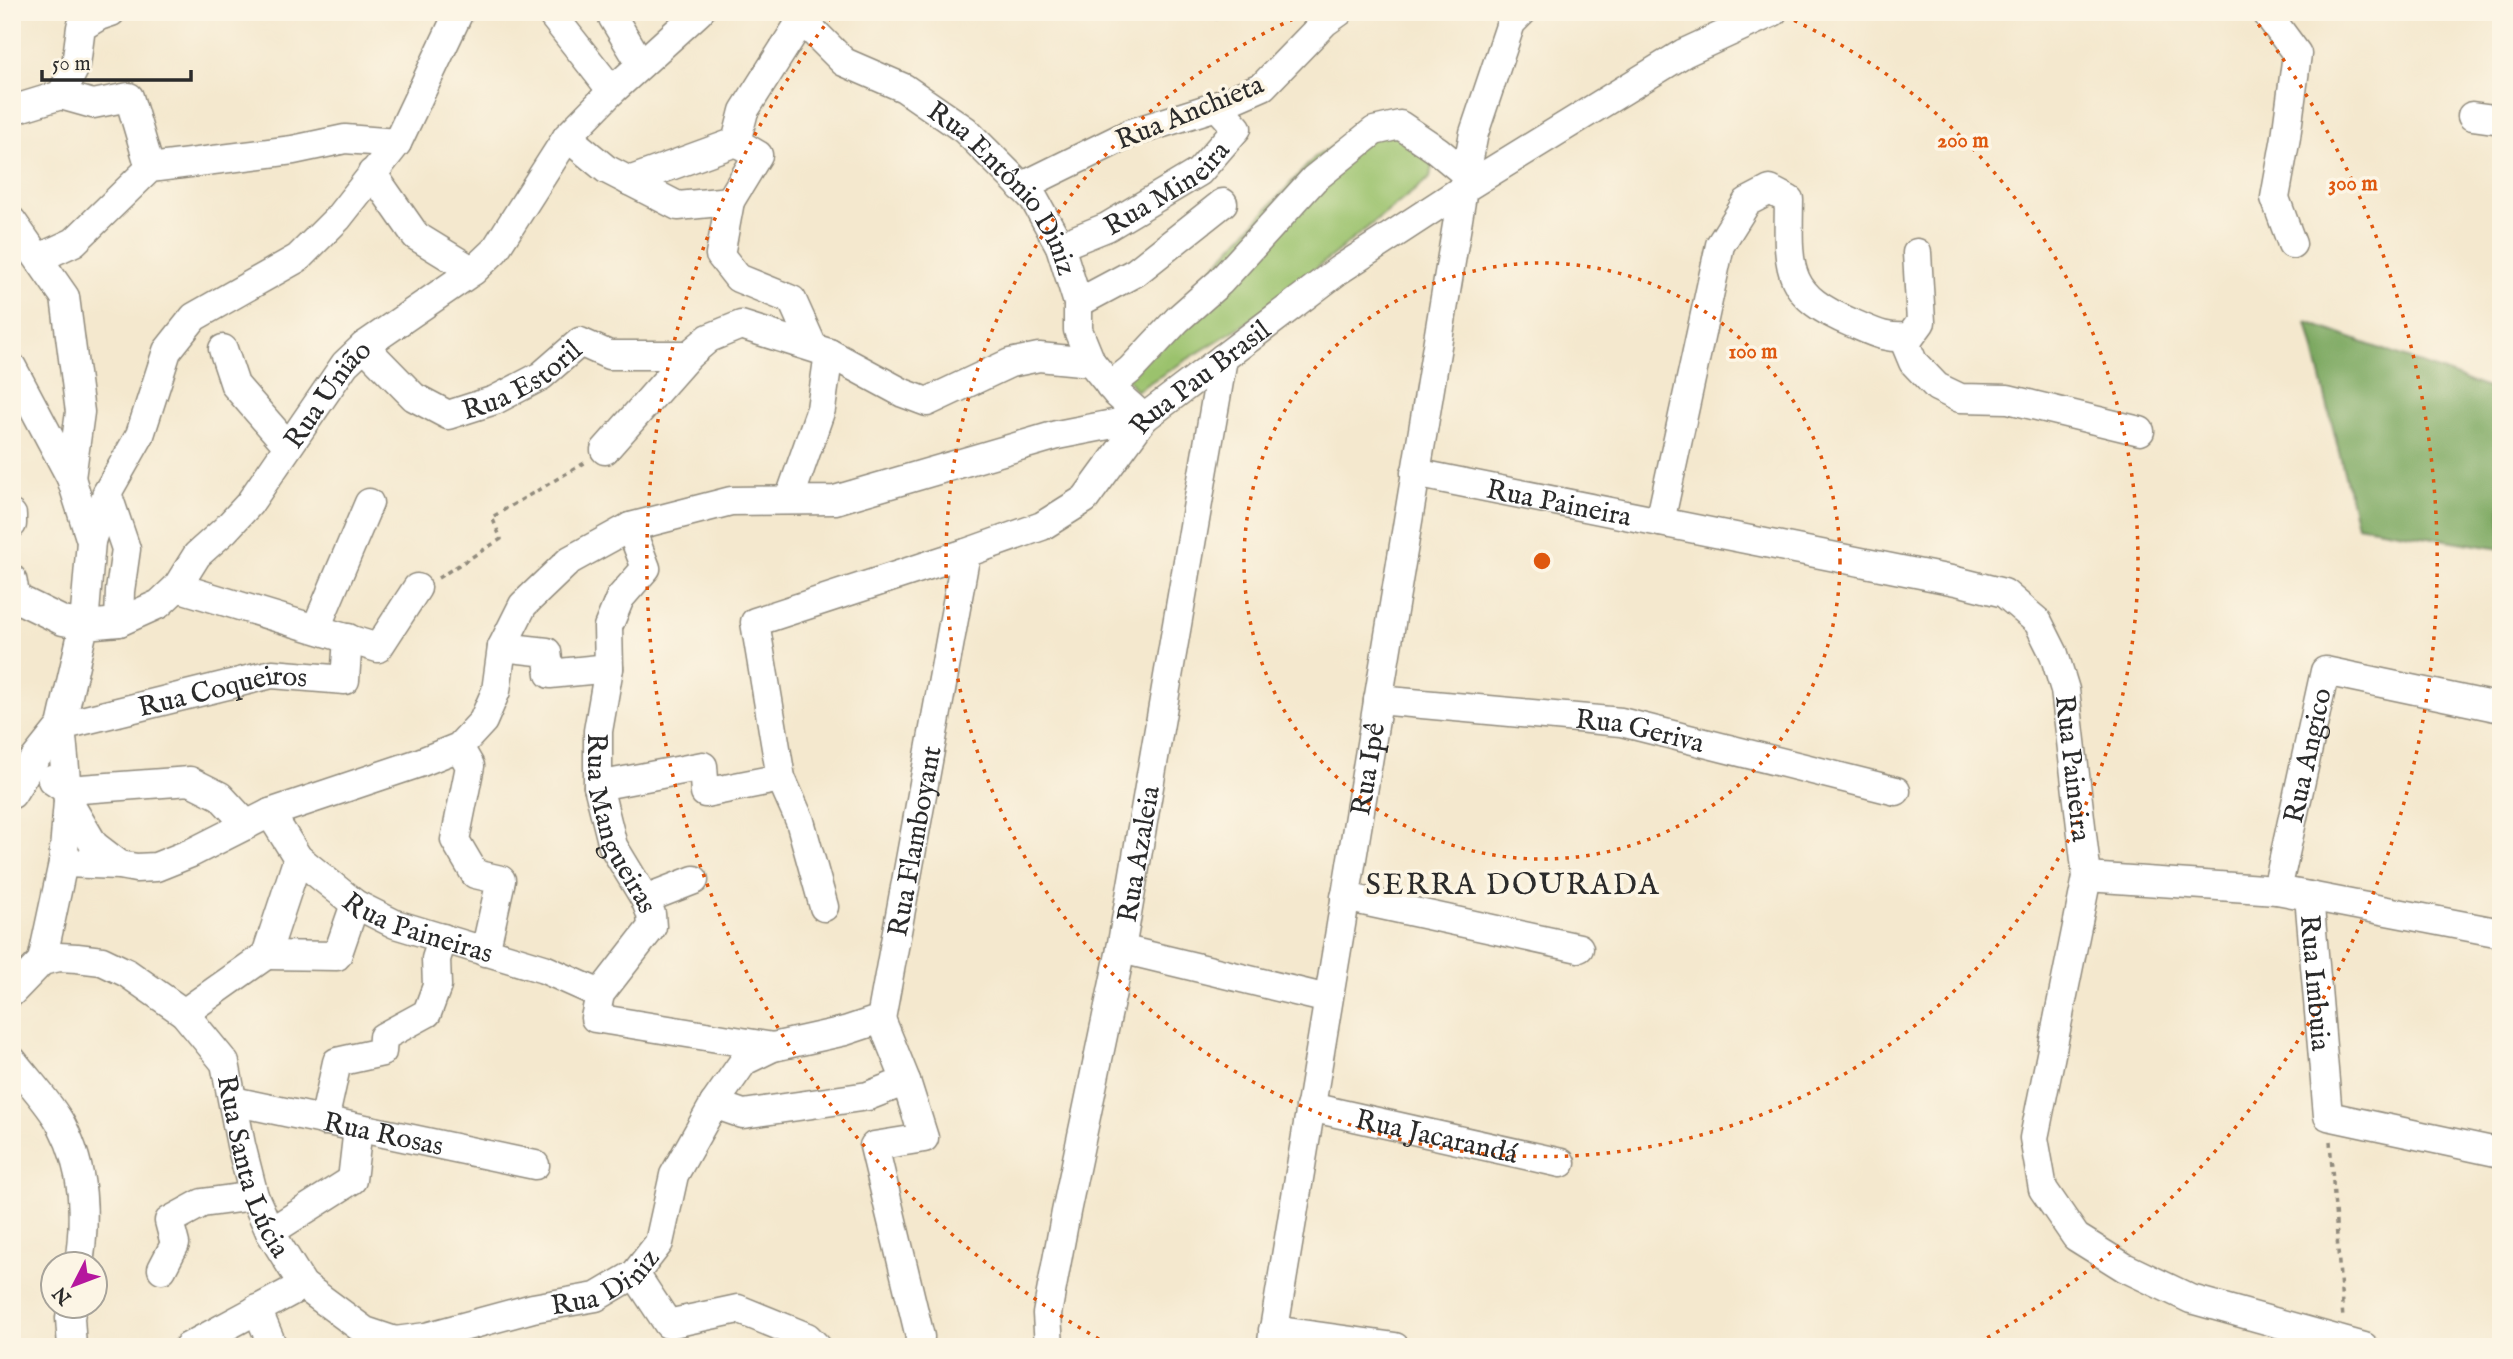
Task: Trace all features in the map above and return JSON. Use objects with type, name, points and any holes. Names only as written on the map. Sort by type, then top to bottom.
[{"type":"street","points":[[61,94],[76,65],[81,27],[111,12]]},
{"type":"street","points":[[12,992],[42,961],[63,863],[68,796],[61,726],[84,625],[91,541],[107,493],[140,435],[167,351],[194,317],[298,258],[338,218],[397,143],[459,12]]},
{"type":"street","points":[[550,12],[612,91]]},
{"type":"street","points":[[612,12],[641,64]]},
{"type":"street","name":"Rua União","points":[[84,625],[119,622],[159,604],[177,587],[197,555],[249,504],[345,364],[364,346],[473,271],[495,250],[567,138],[612,91],[699,12]]},
{"type":"street","name":"Rua Anchieta","points":[[1021,187],[1131,132],[1217,106],[1263,86],[1325,22],[1339,12]]},
{"type":"street","name":"Rua Pau Brasil","points":[[781,778],[755,622],[966,554],[1042,526],[1085,499],[1144,418],[1339,270],[1464,182],[1684,53],[1773,12]]},
{"type":"street","points":[[2266,12],[2297,54],[2275,198],[2292,244]]},
{"type":"street","points":[[736,142],[744,111],[797,16]]},
{"type":"street","name":"Rua Entônio Diniz","points":[[797,16],[844,62],[904,88],[965,130],[1034,199],[1060,246],[1078,303],[1078,330],[1091,362],[1110,386],[1144,418]]},
{"type":"street","name":"Rua Ipê","points":[[1272,1338],[1464,182],[1474,133],[1516,18]]},
{"type":"street","points":[[13,112],[61,94],[93,104],[128,97],[150,168]]},
{"type":"street","name":"Rua Mineira","points":[[1060,246],[1107,227],[1199,172],[1237,128],[1217,106]]},
{"type":"street","points":[[2472,116],[2501,120]]},
{"type":"street","points":[[1110,386],[1130,370],[1178,319],[1220,282],[1314,179],[1374,131],[1400,125],[1437,150],[1464,182]]},
{"type":"street","points":[[567,138],[606,169],[678,206],[730,201]]},
{"type":"street","points":[[22,243],[74,242],[150,168],[293,150],[345,139],[397,143]]},
{"type":"street","points":[[629,181],[736,142]]},
{"type":"street","points":[[736,142],[758,155],[730,201],[720,255],[738,278],[793,300],[821,350],[821,409],[789,500]]},
{"type":"street","points":[[372,173],[416,236],[473,271]]},
{"type":"street","points":[[1660,522],[1720,246],[1746,202],[1770,190],[1789,200],[1792,273],[1802,294],[1830,314],[1890,339],[1910,337],[1921,322],[1917,253]]},
{"type":"street","points":[[1078,303],[1136,272],[1223,203]]},
{"type":"street","points":[[22,243],[65,297],[80,412],[71,478]]},
{"type":"street","points":[[606,450],[689,355],[709,338],[741,325],[821,350],[903,393],[926,402],[1010,363],[1039,357],[1091,362]]},
{"type":"street","points":[[1903,338],[1913,362],[1937,387],[1960,398],[2008,399],[2140,431]]},
{"type":"street","name":"Rua Estoril","points":[[364,346],[414,397],[448,415],[495,400],[541,376],[580,342],[608,355],[689,355]]},
{"type":"street","points":[[223,349],[235,385],[288,446]]},
{"type":"street","name":"Rua Azaleia","points":[[1049,1347],[1047,1314],[1121,948],[1223,358]]},
{"type":"street","points":[[12,367],[71,478],[91,541]]},
{"type":"street","points":[[63,863],[156,867],[259,819],[419,764],[458,747],[483,721],[496,691],[502,647],[523,605],[570,560],[630,527],[731,500],[835,500],[1057,435],[1144,418]]},
{"type":"street","name":"Rua Paineira","points":[[1415,473],[2004,593],[2038,622],[2054,654],[2065,690],[2087,877],[2034,1138],[2043,1189],[2076,1237],[2124,1267],[2191,1299],[2355,1344]]},
{"type":"street","points":[[107,493],[125,549],[119,622]]},
{"type":"street","points":[[316,628],[369,503]]},
{"type":"street","points":[[12,515],[12,524]]},
{"type":"street","name":"Rua Mangueiras","points":[[600,993],[652,927],[651,914],[645,899],[613,846],[598,786],[598,731],[609,668],[608,627],[620,598],[646,568],[630,527]]},
{"type":"street","name":"Rua Flamboyant","points":[[881,1019],[966,554]]},
{"type":"street","points":[[12,579],[16,598],[63,621],[84,625]]},
{"type":"street","points":[[177,587],[378,648],[418,588]]},
{"type":"street","name":"Rua Coqueiros","points":[[61,726],[272,674],[345,680],[348,638]]},
{"type":"street","points":[[502,647],[547,652],[550,674],[609,668]]},
{"type":"street","name":"Rua Angico","points":[[2277,890],[2325,671],[2501,708]]},
{"type":"street","name":"Rua Geriva","points":[[1378,700],[1621,722],[1896,791]]},
{"type":"street","points":[[12,794],[21,764],[61,726]]},
{"type":"street","points":[[458,747],[470,766],[454,840],[475,874],[501,880],[485,951]]},
{"type":"street","points":[[21,764],[68,796],[94,845],[120,865]]},
{"type":"street","points":[[598,786],[703,766],[705,793],[781,778],[800,821],[824,907]]},
{"type":"street","name":"Rua Paineiras","points":[[68,796],[190,781],[259,819],[298,858],[355,904],[395,924],[544,969],[600,993]]},
{"type":"street","points":[[266,955],[298,858]]},
{"type":"street","name":"Rua Imbuia","points":[[2087,877],[2277,890],[2309,896],[2328,1116]]},
{"type":"street","points":[[645,899],[694,880]]},
{"type":"street","points":[[2309,896],[2501,933]]},
{"type":"street","points":[[1345,897],[1579,948]]},
{"type":"street","points":[[184,1013],[266,955],[337,956],[355,904]]},
{"type":"street","points":[[324,1121],[337,1062],[382,1052],[383,1037],[427,1013],[438,986],[436,959],[443,939]]},
{"type":"street","points":[[1121,948],[1328,999]]},
{"type":"street","name":"Rua Santa Lúcia","points":[[42,961],[59,957],[102,961],[127,974],[184,1013],[225,1063],[254,1196],[270,1232],[303,1285],[321,1301],[365,1331],[396,1345]]},
{"type":"street","points":[[600,993],[595,1018],[773,1047],[845,1031],[881,1019],[906,1081],[924,1138],[874,1146],[920,1337],[919,1347]]},
{"type":"street","name":"Rua Diniz","points":[[396,1345],[533,1308],[596,1297],[635,1274],[659,1243],[674,1175],[715,1104],[744,1062],[773,1047]]},
{"type":"street","points":[[12,1060],[61,1125],[76,1163],[82,1184],[84,1228],[81,1250]]},
{"type":"street","points":[[715,1104],[743,1114],[868,1096],[906,1081]]},
{"type":"street","name":"Rua Rosas","points":[[233,1101],[534,1165]]},
{"type":"street","name":"Rua Jacarandá","points":[[1310,1107],[1561,1163]]},
{"type":"street","points":[[2328,1116],[2501,1153]]},
{"type":"street","points":[[270,1232],[352,1180],[358,1128]]},
{"type":"street","points":[[162,1269],[175,1244],[169,1221],[202,1203],[254,1196]]},
{"type":"street","points":[[635,1274],[668,1324],[738,1309],[807,1337],[817,1347]]},
{"type":"street","points":[[188,1347],[303,1285]]},
{"type":"street","points":[[257,1308],[273,1347]]},
{"type":"street","points":[[70,1320],[72,1347]]},
{"type":"street","points":[[1272,1338],[1395,1347]]},
{"type":"path","points":[[1215,19],[1229,12]]},
{"type":"path","points":[[418,588],[454,570],[501,540],[492,517],[606,450]]},
{"type":"path","points":[[2328,1116],[2355,1344]]},
{"type":"green space","points":[[1371,121],[1435,145],[1430,178],[1251,320],[1136,391],[1120,368],[1314,158]]},
{"type":"green space","points":[[2307,322],[2501,393],[2501,549],[2357,525]]},
{"type":"district","name":"SERRA DOURADA","points":[[1513,884]]}]
